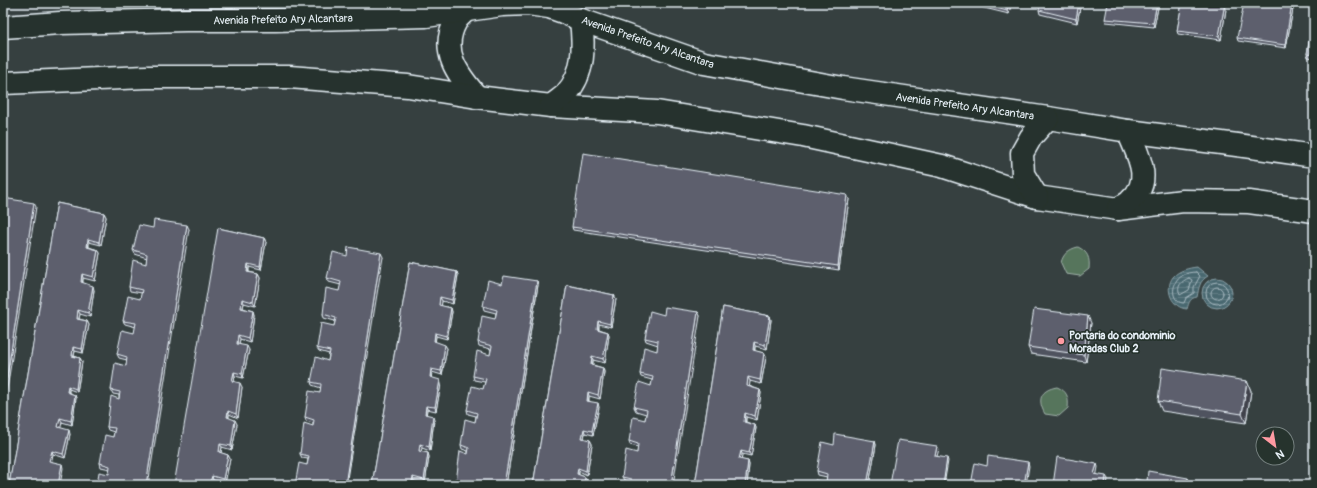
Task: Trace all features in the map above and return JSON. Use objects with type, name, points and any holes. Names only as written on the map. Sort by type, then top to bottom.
[{"type":"street","name":"Avenida Prefeito Ary Alcantara","points":[[3,27],[84,22],[275,20],[426,16],[467,9],[528,4],[549,7],[564,12],[581,20],[704,63],[843,88],[1128,131],[1314,156]]},
{"type":"street","points":[[467,9],[457,19],[451,34],[450,50],[455,67],[462,80],[477,97]]},
{"type":"street","points":[[551,106],[566,94],[576,79],[582,61],[584,46],[581,20]]},
{"type":"street","points":[[3,83],[146,77],[289,77],[408,86],[477,97],[551,106],[657,112],[803,136],[942,166],[1037,197],[1118,209],[1183,201],[1248,202],[1314,211]]},
{"type":"street","points":[[1037,197],[1023,174],[1022,153],[1031,137],[1048,118]]},
{"type":"street","points":[[1118,209],[1132,200],[1141,188],[1142,182],[1143,170],[1128,131]]},
{"type":"green space","points":[[1078,247],[1088,256],[1089,269],[1080,276],[1066,274],[1061,263],[1063,257],[1067,252]]},
{"type":"green space","points":[[1057,387],[1063,390],[1067,395],[1068,408],[1059,416],[1045,414],[1041,404],[1042,396],[1051,388]]},
{"type":"water","points":[[1197,267],[1208,276],[1201,282],[1197,297],[1190,301],[1187,309],[1182,308],[1174,302],[1171,297],[1169,287],[1170,282],[1173,277],[1181,271]]},
{"type":"water","points":[[1217,278],[1228,282],[1232,293],[1228,304],[1217,308],[1206,304],[1202,293],[1206,282]]},
{"type":"building","points":[[977,3],[1009,3],[1007,11]]},
{"type":"building","points":[[1040,3],[1079,3],[1076,19],[1039,10]]},
{"type":"building","points":[[1108,3],[1157,3],[1153,23],[1105,19]]},
{"type":"building","points":[[1182,3],[1225,3],[1219,36],[1177,31]]},
{"type":"building","points":[[1244,3],[1292,3],[1285,45],[1237,38]]},
{"type":"building","points":[[1314,13],[1314,55],[1307,54]]},
{"type":"building","points":[[583,153],[847,195],[838,266],[572,227]]},
{"type":"building","points":[[3,198],[34,203],[3,402]]},
{"type":"building","points":[[57,203],[104,213],[99,242],[88,239],[87,247],[98,250],[93,277],[82,274],[81,282],[93,286],[88,313],[78,310],[77,319],[87,321],[82,349],[73,347],[72,356],[80,358],[76,389],[68,386],[67,392],[75,395],[71,421],[60,418],[58,427],[69,430],[63,454],[52,451],[49,461],[62,464],[58,485],[9,485]]},
{"type":"building","points":[[154,220],[187,225],[146,485],[97,485],[99,472],[109,474],[110,466],[100,463],[105,435],[113,437],[115,428],[107,427],[111,396],[119,399],[120,392],[111,390],[115,363],[126,366],[127,357],[117,354],[122,330],[134,333],[136,323],[123,321],[128,296],[140,299],[142,290],[129,287],[133,260],[146,264],[147,254],[133,250],[139,225],[153,228]]},
{"type":"building","points":[[218,228],[264,238],[260,267],[248,264],[247,272],[258,274],[253,302],[242,299],[241,308],[253,311],[248,338],[238,335],[237,344],[247,346],[242,374],[234,372],[232,381],[240,383],[236,414],[228,411],[227,417],[235,420],[231,446],[220,444],[219,452],[228,455],[223,479],[212,476],[209,485],[174,485]]},
{"type":"building","points":[[348,247],[381,253],[345,485],[295,485],[299,463],[307,465],[309,456],[300,454],[304,423],[313,426],[314,420],[305,417],[309,391],[320,393],[321,384],[311,382],[316,357],[328,361],[330,351],[317,348],[321,323],[334,326],[336,318],[323,314],[326,288],[339,291],[341,282],[327,278],[333,252],[347,256]]},
{"type":"building","points":[[410,262],[457,272],[452,300],[440,297],[439,305],[451,308],[446,336],[435,333],[434,341],[445,345],[441,371],[431,369],[430,377],[440,380],[435,407],[426,406],[425,414],[433,416],[429,447],[420,444],[419,451],[428,453],[424,480],[413,477],[411,485],[372,485]]},
{"type":"building","points":[[504,276],[537,281],[504,485],[464,485],[456,482],[460,451],[468,454],[469,448],[461,445],[465,419],[475,422],[477,413],[467,410],[472,386],[483,389],[486,379],[473,376],[477,351],[490,355],[492,346],[478,342],[482,316],[495,319],[497,310],[483,306],[488,280],[502,284]]},
{"type":"building","points":[[567,285],[614,295],[610,324],[598,321],[597,329],[608,332],[603,359],[592,356],[591,365],[603,368],[598,395],[588,392],[587,401],[598,403],[592,431],[584,429],[582,438],[590,440],[586,471],[578,468],[577,474],[585,477],[584,485],[533,485]]},
{"type":"building","points":[[665,307],[698,312],[671,485],[630,485],[631,479],[622,477],[626,450],[637,453],[638,444],[629,441],[633,417],[645,420],[647,410],[634,407],[639,382],[651,386],[653,377],[640,374],[644,347],[657,351],[658,341],[645,338],[650,311],[664,315]]},
{"type":"building","points":[[723,307],[770,316],[765,345],[754,342],[753,350],[764,353],[760,380],[748,377],[747,386],[760,390],[755,416],[745,413],[744,422],[755,425],[749,453],[741,451],[739,459],[748,461],[745,485],[695,485]]},
{"type":"building","name":"Portaria do condominio Moradas Club 2","points":[[1034,309],[1088,316],[1084,355],[1028,347]]},
{"type":"building","points":[[1162,368],[1247,381],[1242,414],[1158,401]]},
{"type":"building","points":[[835,434],[875,441],[867,485],[814,485],[815,480],[826,483],[827,474],[817,471],[822,442],[834,445]]},
{"type":"building","points":[[898,440],[937,446],[935,456],[947,458],[943,485],[890,485]]},
{"type":"building","points":[[988,456],[1028,462],[1024,485],[971,485],[975,463],[987,466]]},
{"type":"building","points":[[1057,457],[1097,464],[1094,474],[1106,476],[1105,485],[1053,485]]},
{"type":"building","points":[[1148,471],[1188,478],[1186,485],[1134,485],[1135,479],[1147,482]]},
{"type":"place","name":"Portaria do condominio Moradas Club 2","points":[[1061,341]]}]
